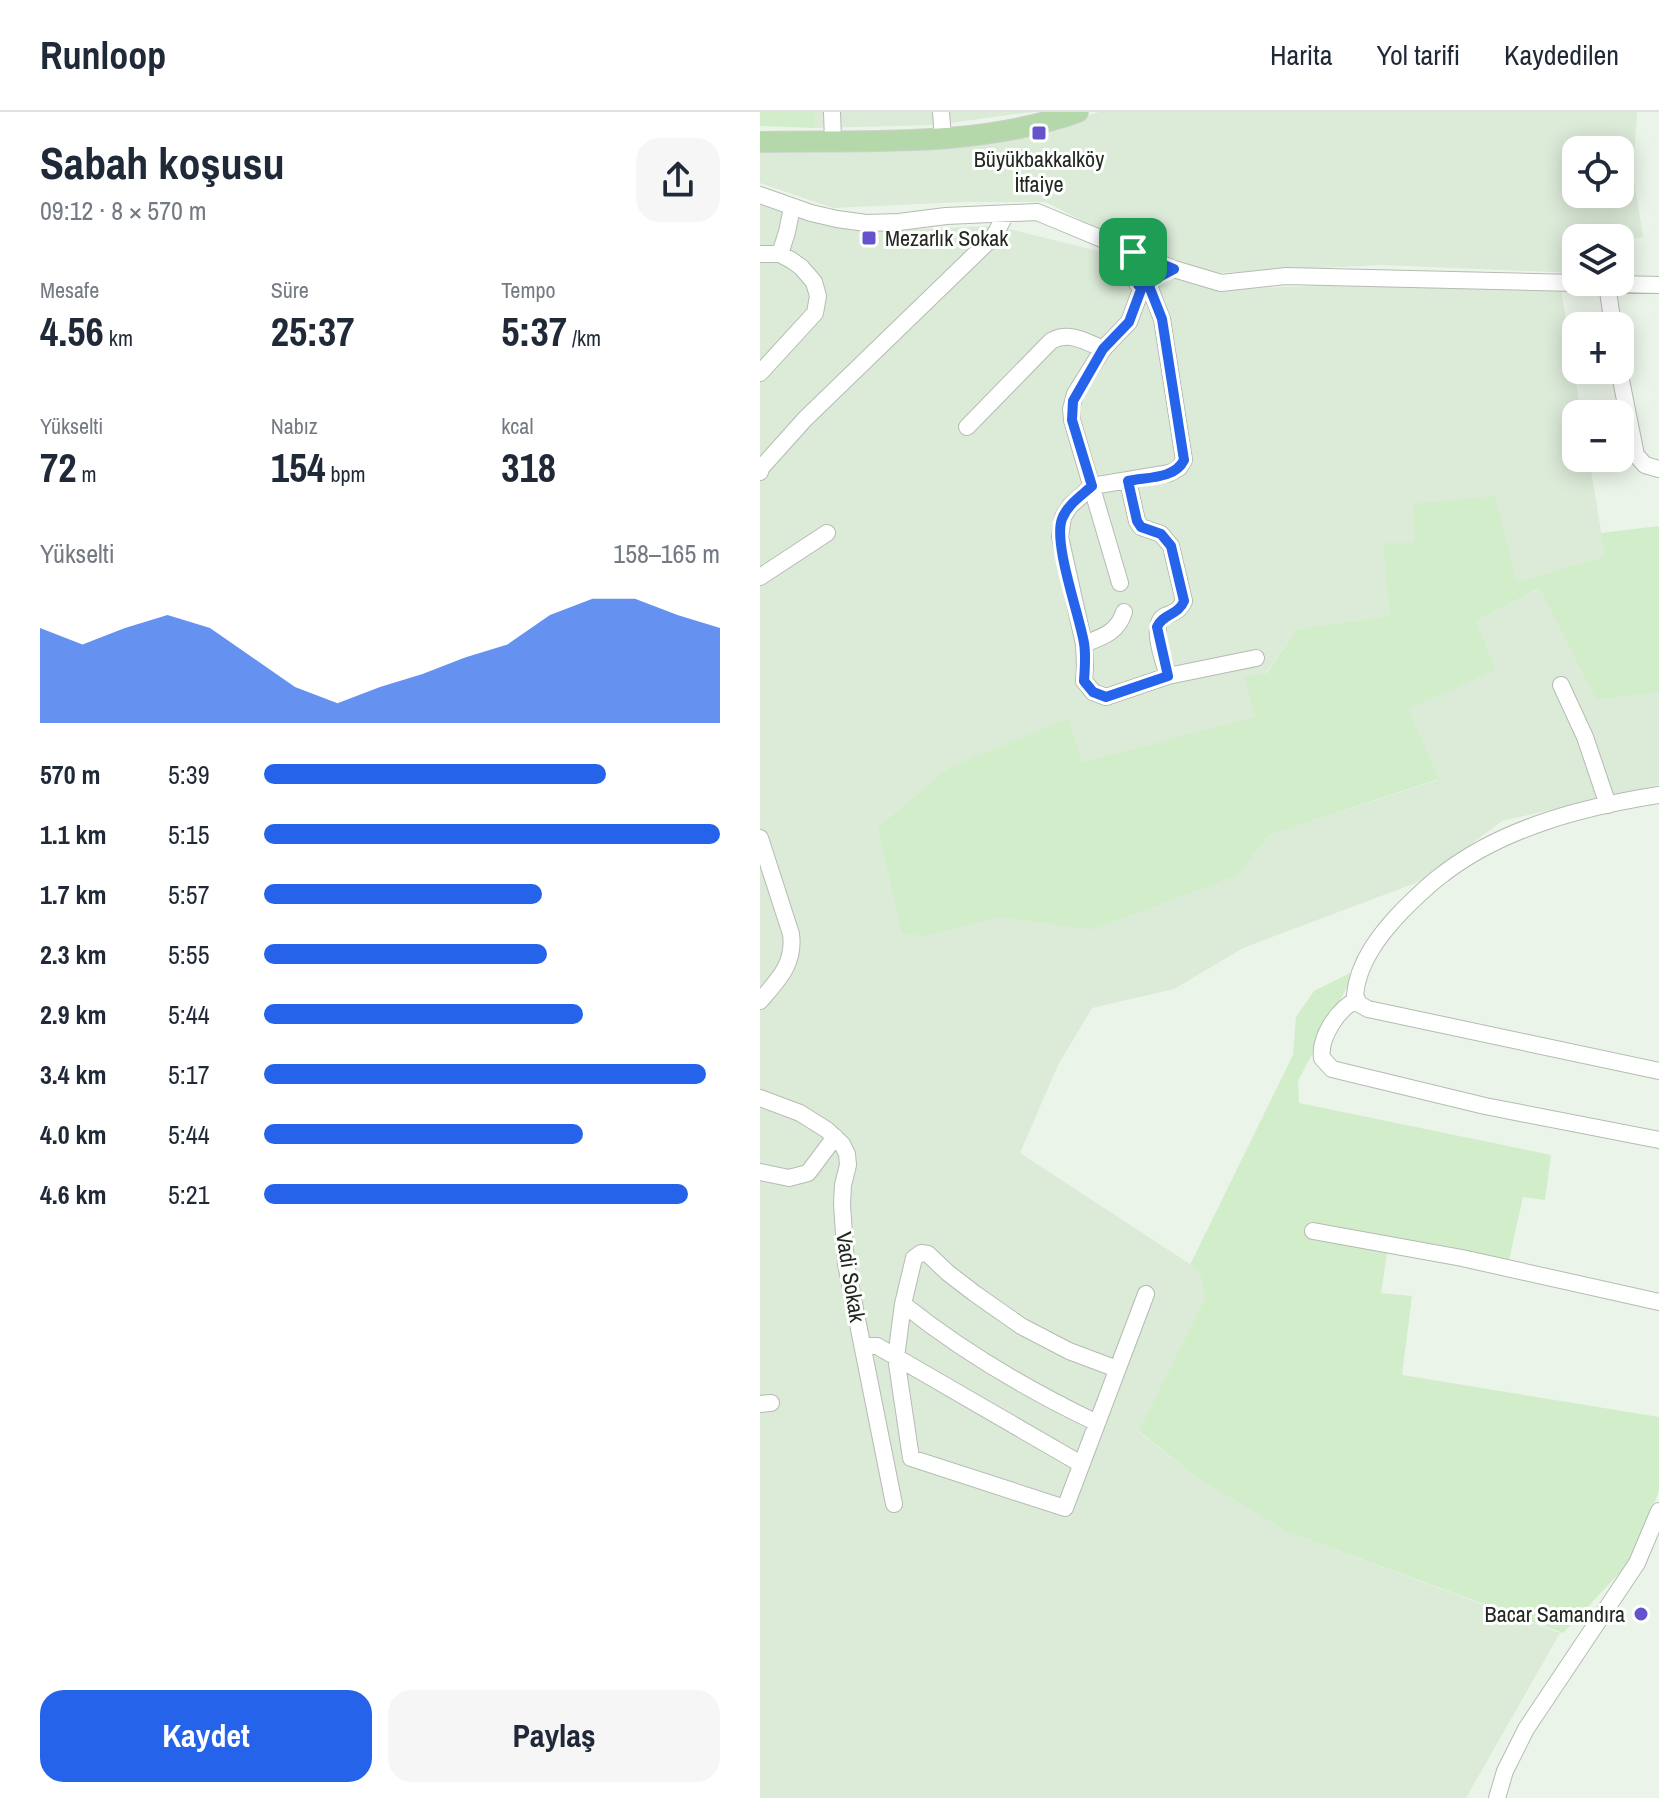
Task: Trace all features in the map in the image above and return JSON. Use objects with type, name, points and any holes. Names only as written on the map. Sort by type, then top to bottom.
[{"type":"main road","points":[[760,142],[943,138],[1022,127],[1078,112]]},
{"type":"street","points":[[832,112],[833,141]]},
{"type":"street","points":[[941,112],[943,138]]},
{"type":"street","points":[[760,195],[837,219],[866,223],[1037,212],[1174,269],[1221,283],[1286,276],[1562,283]]},
{"type":"street","points":[[780,254],[792,207]]},
{"type":"street","points":[[760,472],[805,419],[994,236],[1006,214]]},
{"type":"street","points":[[1133,252],[1162,319],[1184,460],[1179,468],[1170,473],[1092,486],[1070,506],[1063,517],[1060,530],[1064,558],[1084,644],[1084,681],[1089,689],[1106,697],[1168,676],[1256,658]]},
{"type":"street","points":[[760,254],[780,254],[801,267],[817,289],[818,302],[815,313],[760,373]]},
{"type":"street","points":[[1120,583],[1071,409],[1075,394],[1103,349],[1129,322],[1146,281],[1174,269]]},
{"type":"street","points":[[1634,285],[1659,285]]},
{"type":"street","points":[[967,427],[1051,341],[1062,336],[1074,337],[1103,349]]},
{"type":"street","points":[[1622,384],[1636,455],[1645,465],[1659,469]]},
{"type":"street","points":[[1128,481],[1137,521],[1141,527],[1161,534],[1171,546],[1184,601],[1176,613],[1163,617],[1157,627],[1168,676]]},
{"type":"street","points":[[760,577],[827,533]]},
{"type":"street","points":[[1084,644],[1113,632],[1124,612]]},
{"type":"street","points":[[1561,685],[1585,737],[1608,805]]},
{"type":"street","points":[[1659,795],[1571,814],[1481,849],[1443,874],[1384,929],[1368,956],[1355,990],[1357,1000],[1368,1009],[1659,1071]]},
{"type":"street","points":[[760,838],[791,934],[792,948],[786,970],[760,1001]]},
{"type":"street","points":[[1357,1000],[1341,1010],[1322,1044],[1322,1058],[1332,1069],[1485,1106],[1659,1140]]},
{"type":"street","points":[[760,1098],[800,1113],[835,1137],[808,1173],[789,1178],[760,1172]]},
{"type":"street","name":"Vadi Sokak","points":[[835,1137],[842,1144],[847,1159],[842,1195],[844,1244],[894,1504]]},
{"type":"street","points":[[1313,1231],[1462,1258],[1659,1302]]},
{"type":"street","points":[[1117,1369],[1069,1351],[1021,1326],[948,1273],[925,1252],[914,1258],[903,1304],[896,1357],[911,1458],[1065,1508],[1146,1294]]},
{"type":"street","points":[[903,1304],[942,1334],[1003,1373],[1097,1423]]},
{"type":"street","points":[[863,1346],[877,1346],[1081,1464]]},
{"type":"street","points":[[1497,1798],[1505,1771],[1526,1729],[1637,1563],[1659,1511]]},
{"type":"shaded area","points":[[815,112],[1032,112],[934,125],[815,128]]},
{"type":"shaded area","points":[[1099,112],[1637,112],[1634,158],[1634,136],[1562,136],[1562,208],[1634,208],[1634,180],[1643,237],[1634,239],[1634,224],[1562,224],[1562,272],[1382,265],[1215,273],[1128,245],[1046,202],[833,208],[760,183],[760,148],[1015,140]]},
{"type":"shaded area","points":[[760,202],[853,231],[997,226],[1094,250],[1217,289],[1317,286],[1561,289],[1565,312],[1562,312],[1562,384],[1576,384],[1579,400],[1562,400],[1562,472],[1591,472],[1605,556],[1517,582],[1415,543],[1384,543],[1390,616],[1297,629],[1266,673],[1256,717],[1082,762],[1067,719],[926,936],[999,917],[1092,930],[1238,875],[1269,835],[1438,780],[1407,709],[1496,670],[1476,621],[1541,588],[1596,700],[1659,692],[1659,785],[1502,821],[1466,848],[1453,869],[1243,948],[1174,989],[1092,1008],[1058,1065],[1020,1153],[1199,1270],[1205,1298],[1139,1432],[1200,1480],[1288,1532],[1560,1633],[1466,1798],[760,1798]]},
{"type":"green space","points":[[760,112],[815,112],[815,128],[760,126]]},
{"type":"green space","points":[[1495,496],[1517,582],[1605,556],[1601,533],[1659,526],[1659,692],[1596,700],[1540,588],[1476,621],[1496,670],[1408,709],[1439,779],[1269,835],[1238,875],[1092,930],[999,917],[926,936],[902,933],[878,828],[950,767],[1068,719],[1082,762],[1255,717],[1245,677],[1267,673],[1297,629],[1390,616],[1383,543],[1415,543],[1413,504]]},
{"type":"green space","points":[[1356,970],[1298,1081],[1299,1103],[1551,1155],[1545,1200],[1523,1197],[1506,1273],[1388,1247],[1381,1293],[1412,1296],[1402,1375],[1659,1417],[1659,1491],[1631,1561],[1563,1633],[1288,1532],[1200,1480],[1139,1431],[1205,1298],[1199,1270],[1190,1265],[1293,1055],[1296,1017],[1314,991]]},
{"type":"place","name":"Büyükbakkalköy İtfaiye","points":[[1039,133]]},
{"type":"place","name":"Mezarlık Sokak","points":[[869,238]]},
{"type":"place","name":"Bacar Samandıra","points":[[1641,1614]]},
{"type":"route","points":[[1133,252],[1174,269],[1153,280],[1149,286],[1162,319],[1184,460],[1179,468],[1170,473],[1128,481],[1141,527],[1156,531],[1169,541],[1184,601],[1176,613],[1163,617],[1157,627],[1168,676],[1106,697],[1093,692],[1084,681],[1084,644],[1060,530],[1070,506],[1092,486],[1072,420],[1073,401],[1103,349],[1124,329],[1133,314],[1142,287],[1136,282],[1140,271],[1133,252]]}]
